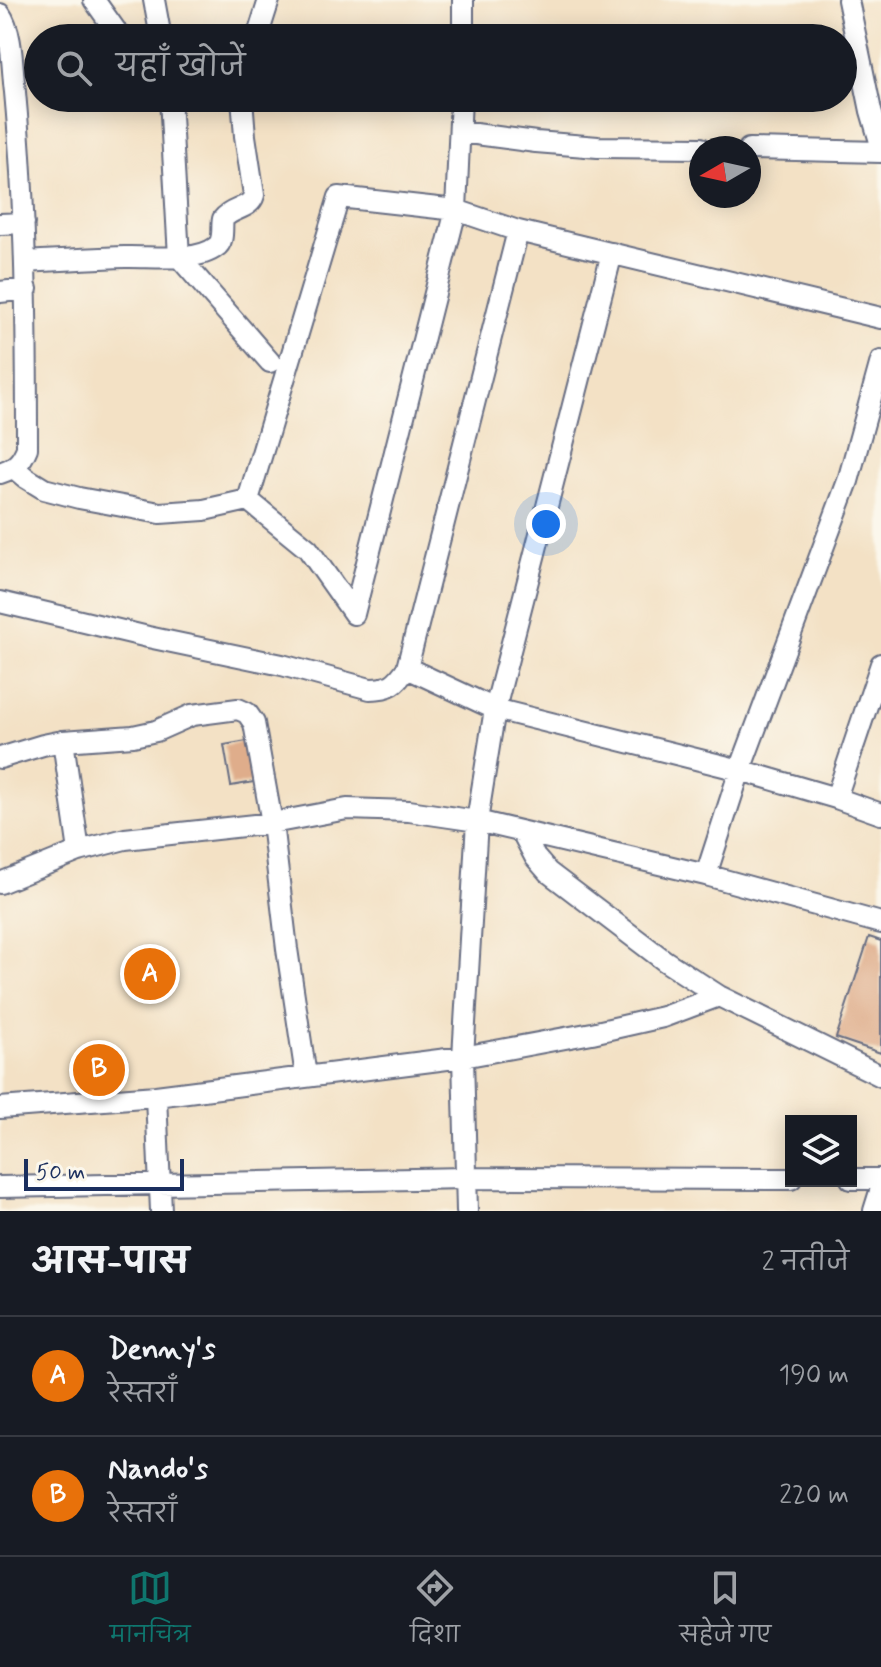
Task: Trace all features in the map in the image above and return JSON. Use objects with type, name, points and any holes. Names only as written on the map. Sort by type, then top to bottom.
[{"type":"street","points":[[94,0],[111,24]]},
{"type":"street","points":[[154,0],[158,24]]},
{"type":"street","points":[[261,24],[269,0]]},
{"type":"street","points":[[463,0],[463,24]]},
{"type":"street","points":[[848,0],[849,24]]},
{"type":"street","points":[[0,14],[5,21],[24,223],[27,289],[27,448],[22,461],[7,471]]},
{"type":"street","points":[[857,83],[881,145]]},
{"type":"street","points":[[169,112],[179,257],[270,362]]},
{"type":"street","points":[[26,262],[179,257],[215,249],[220,244],[223,219],[228,213],[252,202],[253,186],[243,112]]},
{"type":"street","points":[[248,500],[308,549],[354,614],[456,210],[461,112]]},
{"type":"street","points":[[461,132],[598,147],[689,148]]},
{"type":"street","points":[[761,149],[881,152]]},
{"type":"street","points":[[248,500],[339,197],[456,210],[518,231],[881,318]]},
{"type":"street","points":[[0,224],[24,223]]},
{"type":"street","points":[[0,602],[282,665],[370,689],[384,689],[398,681],[407,668],[518,231]]},
{"type":"street","points":[[467,1211],[463,1057],[477,821],[495,709],[612,253]]},
{"type":"street","points":[[0,292],[27,289]]},
{"type":"street","points":[[706,875],[740,770],[848,481],[881,361]]},
{"type":"street","points":[[7,471],[44,489],[160,513],[204,510],[248,500]]},
{"type":"street","points":[[836,798],[881,664]]},
{"type":"street","points":[[407,668],[495,709],[740,770],[881,814]]},
{"type":"street","points":[[0,758],[63,741],[133,736],[156,731],[192,715],[238,709],[247,713],[254,723],[272,823],[306,1076]]},
{"type":"street","points":[[63,741],[79,851]]},
{"type":"street","points":[[0,883],[79,851],[125,839],[272,823],[347,809],[409,811],[477,821],[706,875],[881,923]]},
{"type":"street","points":[[522,832],[535,857],[548,872],[665,961],[719,996],[881,1076]]},
{"type":"street","points":[[0,1108],[156,1096],[463,1057],[663,1017],[719,996]]},
{"type":"street","points":[[156,1096],[161,1211]]},
{"type":"street","points":[[0,1187],[466,1178],[785,1179]]},
{"type":"street","points":[[857,1179],[881,1179]]},
{"type":"street","points":[[876,1211],[881,1195]]},
{"type":"building","points":[[247,741],[254,782],[231,786],[224,745]]},
{"type":"building","points":[[869,937],[881,941],[881,1053],[836,1038]]},
{"type":"place","name":"Denny's","points":[[150,974]]},
{"type":"place","name":"Nando's","points":[[99,1070]]}]
